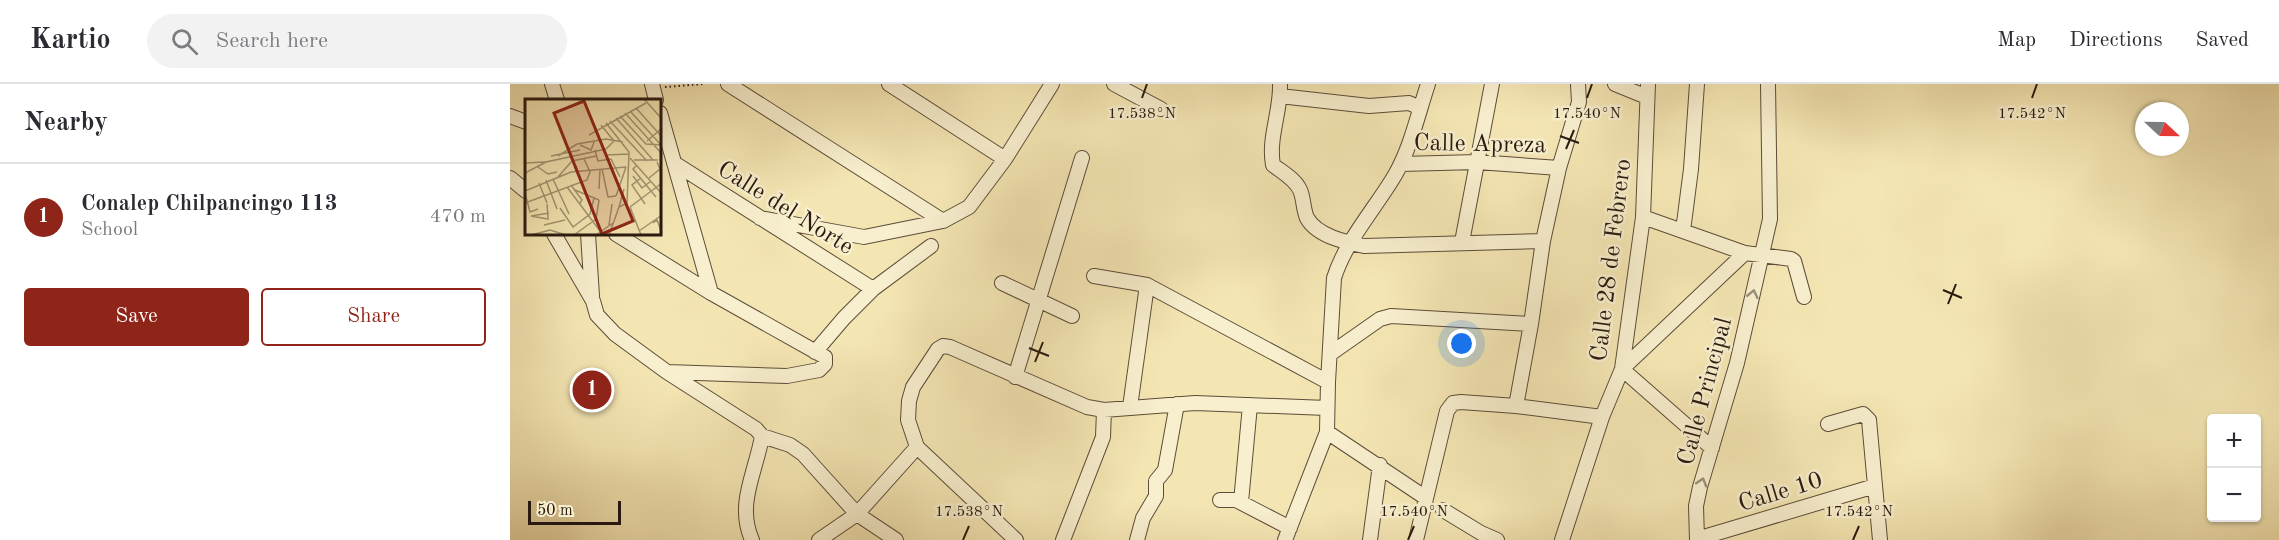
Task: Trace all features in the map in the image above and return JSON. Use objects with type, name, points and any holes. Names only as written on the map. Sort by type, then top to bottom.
[{"type":"street","points":[[552,84],[557,99]]},
{"type":"street","points":[[728,84],[943,221]]},
{"type":"street","points":[[890,84],[1005,159]]},
{"type":"street","points":[[760,218],[864,237],[943,221],[969,207],[1005,159],[1052,84]]},
{"type":"street","points":[[1113,84],[1161,109]]},
{"type":"street","points":[[1220,500],[1241,502],[1288,534],[1328,432],[1328,381],[1334,278],[1350,243],[1401,164],[1428,84]]},
{"type":"street","points":[[1462,242],[1492,84]]},
{"type":"street","points":[[1516,406],[1543,241],[1559,168],[1579,102],[1578,84]]},
{"type":"street","points":[[1615,84],[1647,90]]},
{"type":"street","points":[[1683,231],[1691,169],[1697,84]]},
{"type":"street","name":"Calle Principal","points":[[1697,539],[1696,506],[1737,363],[1770,219],[1768,84]]},
{"type":"street","points":[[1420,108],[1408,104],[1369,106],[1280,90],[1270,152],[1272,165],[1292,180],[1300,190],[1307,217],[1317,229],[1350,243],[1364,246],[1543,241]]},
{"type":"street","name":"Calle 28 de Febrero","points":[[1562,540],[1602,417],[1622,369],[1643,217],[1647,90]]},
{"type":"street","points":[[510,116],[525,122]]},
{"type":"street","points":[[662,120],[711,293]]},
{"type":"street","points":[[1015,377],[1082,158]]},
{"type":"street","name":"Calle Apreza","points":[[1401,164],[1477,162],[1559,168]]},
{"type":"street","name":"Calle del Norte","points":[[674,163],[873,289]]},
{"type":"street","points":[[510,178],[525,190]]},
{"type":"street","points":[[1643,217],[1745,254],[1786,257],[1794,261],[1804,297]]},
{"type":"street","points":[[555,236],[593,301]]},
{"type":"street","points":[[588,236],[593,301],[597,315],[615,334],[667,372],[756,429],[762,436],[790,445],[803,454],[857,514],[896,540]]},
{"type":"street","points":[[619,236],[711,293],[825,357],[825,364],[819,370],[788,375],[667,372]]},
{"type":"street","points":[[815,352],[873,289],[931,246]]},
{"type":"street","points":[[1712,448],[1622,369],[1745,254]]},
{"type":"street","points":[[1094,276],[1147,285],[1328,381]]},
{"type":"street","points":[[1002,283],[1072,316]]},
{"type":"street","points":[[1130,407],[1147,285]]},
{"type":"street","points":[[1330,354],[1380,319],[1391,316],[1531,324]]},
{"type":"street","points":[[1012,539],[917,447],[908,420],[909,401],[913,387],[938,349],[943,346],[950,347],[1087,407],[1104,410],[1178,404],[1327,408]]},
{"type":"street","points":[[1416,540],[1447,411],[1453,403],[1516,406],[1602,417]]},
{"type":"street","points":[[1137,540],[1143,518],[1156,496],[1156,481],[1165,470],[1178,404]]},
{"type":"street","points":[[1241,502],[1250,405]]},
{"type":"street","points":[[1063,540],[1103,437],[1104,410]]},
{"type":"street","points":[[1828,424],[1863,414],[1869,420],[1880,540]]},
{"type":"street","points":[[1328,432],[1426,498]]},
{"type":"street","points":[[752,540],[745,521],[745,502],[759,458],[762,436]]},
{"type":"street","points":[[819,540],[857,514],[917,447]]},
{"type":"street","points":[[1370,540],[1380,465]]},
{"type":"street","name":"Calle 10","points":[[1697,539],[1875,486]]},
{"type":"street","points":[[1443,510],[1480,537],[1497,540]]},
{"type":"path","points":[[654,91],[703,84]]},
{"type":"place","name":"Conalep Chilpancingo 113","points":[[592,390]]}]
